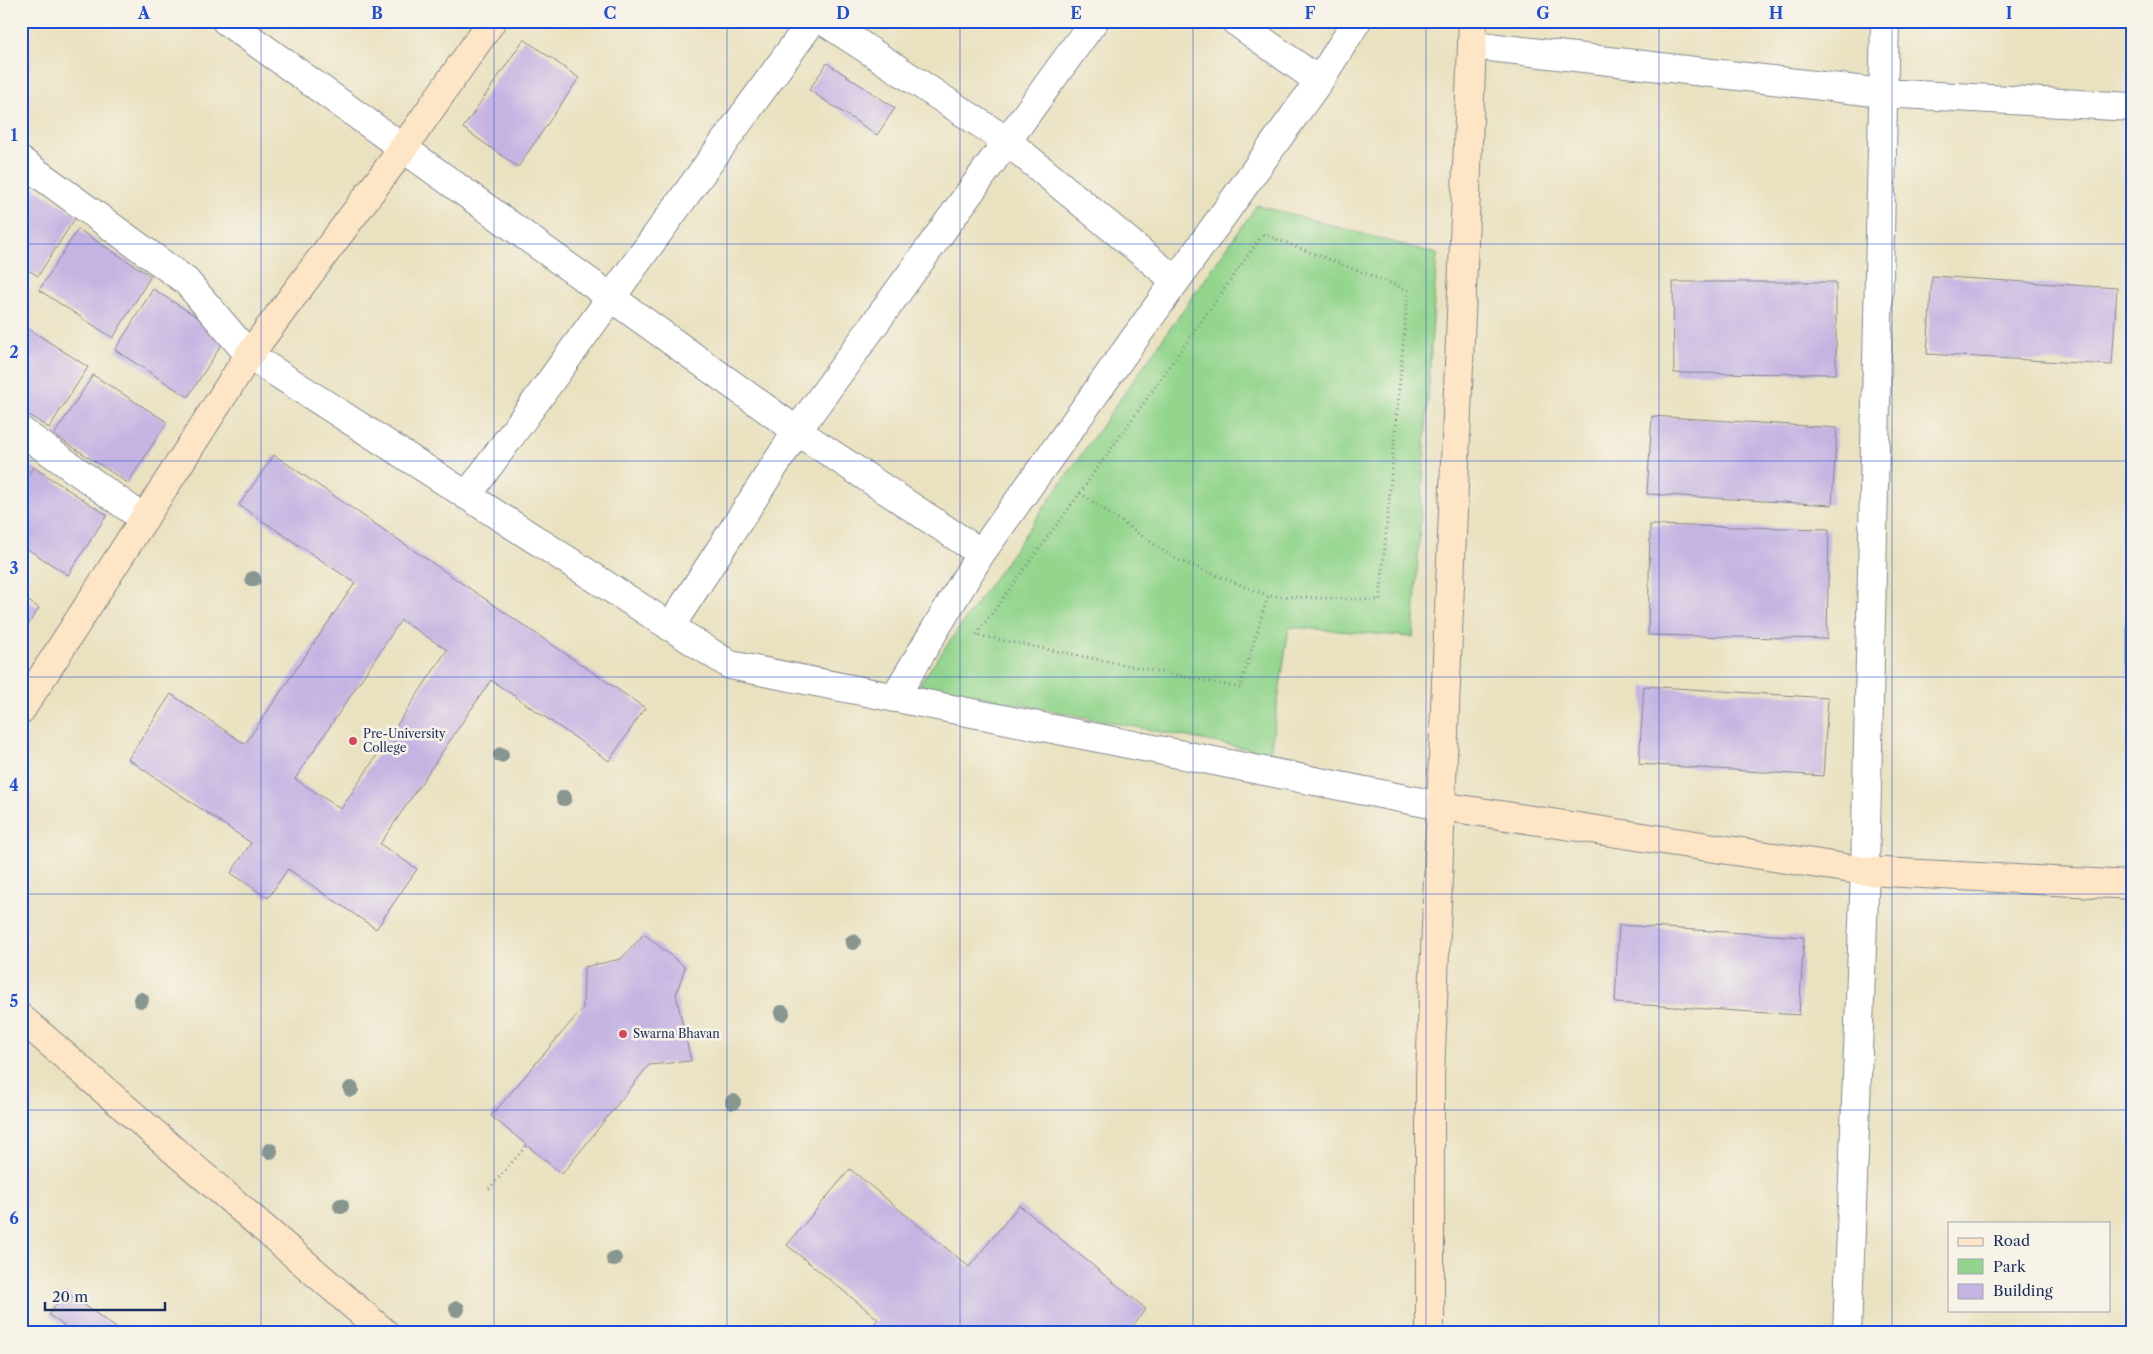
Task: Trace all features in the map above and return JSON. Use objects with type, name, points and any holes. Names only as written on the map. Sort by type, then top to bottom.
[{"type":"street","points":[[226,21],[404,147],[796,431],[981,553]]},
{"type":"street","points":[[21,710],[249,355],[404,147],[492,21]]},
{"type":"street","points":[[467,496],[812,21]]},
{"type":"street","points":[[824,21],[1007,141],[1176,280]]},
{"type":"street","points":[[670,627],[796,431],[1094,21]]},
{"type":"street","points":[[1235,21],[1319,81]]},
{"type":"street","points":[[894,698],[981,553],[1319,81],[1357,21]]},
{"type":"street","points":[[1848,1333],[1865,871],[1885,21]]},
{"type":"street","points":[[1430,1333],[1430,1075],[1473,33],[1883,93],[2132,107]]},
{"type":"street","points":[[21,161],[186,281],[249,355],[730,665],[1441,806],[1865,871],[2132,885]]},
{"type":"street","points":[[21,431],[144,519]]},
{"type":"street","points":[[21,1018],[385,1333]]},
{"type":"path","points":[[1080,493],[1174,558],[1268,596],[1380,600],[1408,290],[1263,234],[1080,493],[976,635],[1240,688],[1268,596]]},
{"type":"path","points":[[489,1189],[526,1145]]},
{"type":"green space","points":[[1257,205],[1437,254],[1413,637],[1289,627],[1270,753],[919,685]]},
{"type":"building","points":[[524,39],[579,78],[518,167],[463,128]]},
{"type":"building","points":[[827,63],[895,108],[877,135],[809,90]]},
{"type":"building","points":[[21,180],[77,215],[38,276],[21,266]]},
{"type":"building","points":[[78,229],[151,276],[113,338],[39,290]]},
{"type":"building","points":[[1932,276],[2117,288],[2112,365],[1927,354]]},
{"type":"building","points":[[1673,282],[1836,282],[1836,374],[1674,373]]},
{"type":"building","points":[[153,289],[227,336],[188,397],[115,350]]},
{"type":"building","points":[[21,324],[88,367],[49,428],[21,410]]},
{"type":"building","points":[[93,375],[167,422],[128,483],[54,435]]},
{"type":"building","points":[[1652,416],[1837,428],[1832,505],[1647,494]]},
{"type":"building","points":[[2127,448],[2132,448],[2132,674],[2127,674]]},
{"type":"building","points":[[274,455],[645,708],[609,761],[491,680],[380,844],[417,869],[376,929],[288,869],[268,898],[231,873],[251,843],[128,759],[171,694],[245,744],[355,583],[239,505]],"holes":[[[401,620],[447,650],[341,809],[295,779]]]},
{"type":"building","points":[[33,467],[107,515],[68,575],[21,545],[21,486]]},
{"type":"building","points":[[1650,525],[1829,529],[1827,639],[1648,635]]},
{"type":"building","points":[[21,596],[39,608],[21,636]]},
{"type":"building","points":[[1644,686],[1828,698],[1823,776],[1639,764]]},
{"type":"building","points":[[1619,925],[1804,937],[1799,1015],[1615,1003]]},
{"type":"building","name":"Swarna Bhavan","points":[[644,934],[685,967],[676,995],[691,1061],[649,1065],[562,1174],[491,1116],[583,1008],[584,967],[621,959]]},
{"type":"building","points":[[850,1169],[969,1267],[1019,1205],[1146,1309],[1127,1333],[866,1333],[878,1319],[787,1245]]},
{"type":"building","points":[[65,1291],[123,1333],[74,1333],[49,1315]]},
{"type":"place","name":"Pre-University College","points":[[353,741]]},
{"type":"place","name":"Swarna Bhavan","points":[[623,1034]]}]
